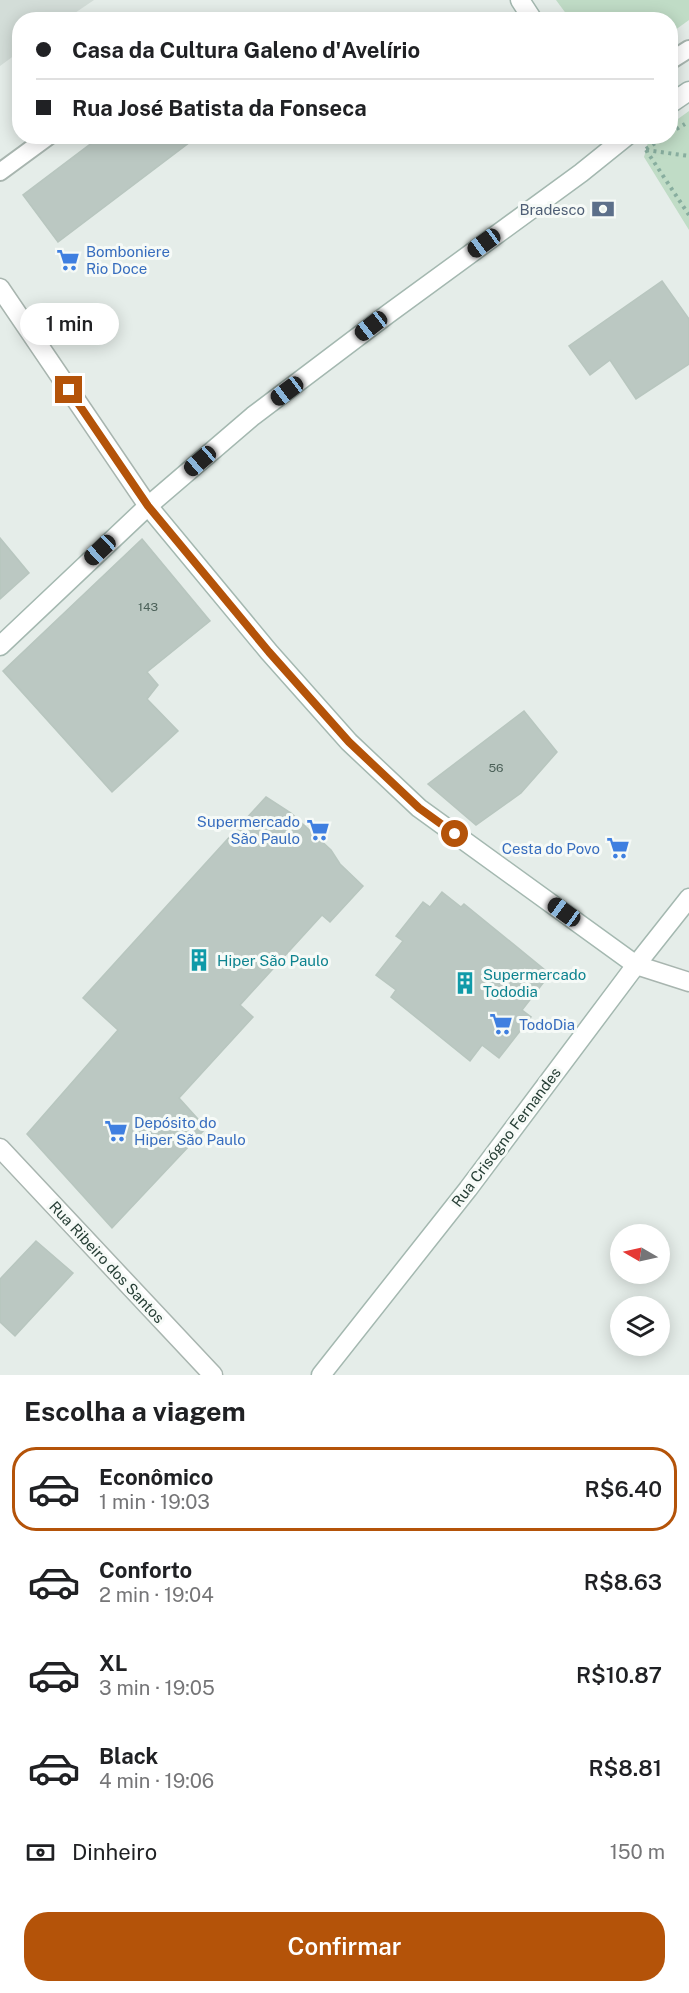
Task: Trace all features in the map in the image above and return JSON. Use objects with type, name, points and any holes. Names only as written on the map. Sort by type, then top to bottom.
[{"type":"main road","points":[[0,646],[148,506],[253,416],[581,173],[614,144]]},
{"type":"main road","points":[[0,288],[148,506],[269,652],[349,742],[419,808],[636,965],[689,982]]},
{"type":"main road","name":"Rua Crisógno Fernandes","points":[[321,1375],[468,1189],[689,898]]},
{"type":"main road","name":"Rua Ribeiro dos Santos","points":[[0,1148],[213,1375]]},
{"type":"lane","points":[[0,172],[38,144]]},
{"type":"path","points":[[646,150],[655,144]]},
{"type":"path","points":[[646,150],[689,156]]},
{"type":"path","points":[[646,150],[689,215]]},
{"type":"shaded area","points":[[0,0],[94,0],[76,12],[12,12],[12,57],[0,66]]},
{"type":"green space","points":[[556,0],[689,0],[689,20],[678,28],[678,12],[565,12]]},
{"type":"green space","points":[[689,111],[689,230],[644,157],[648,144],[678,144],[678,119]]},
{"type":"building","points":[[90,144],[187,144],[58,242],[23,195]]},
{"type":"building","points":[[662,281],[689,319],[689,364],[636,399],[610,360],[590,375],[569,346]]},
{"type":"building","points":[[0,538],[29,573],[0,599]]},
{"type":"building","points":[[142,539],[210,621],[147,672],[158,685],[147,699],[178,731],[112,792],[3,671]]},
{"type":"building","points":[[524,711],[557,752],[521,793],[476,825],[428,784]]},
{"type":"building","name":"Hiper São Paulo","points":[[266,797],[291,813],[331,850],[340,864],[363,886],[330,922],[322,915],[240,1005],[253,1017],[179,1098],[206,1128],[112,1228],[27,1134],[118,1030],[83,998]]},
{"type":"building","name":"Supermercado Tododia","points":[[442,892],[461,907],[464,904],[550,974],[522,1010],[531,1017],[499,1058],[482,1045],[470,1061],[391,997],[396,990],[376,975],[403,941],[396,936],[423,902],[430,907]]},
{"type":"building","points":[[36,1241],[73,1273],[15,1336],[0,1322],[0,1279]]},
{"type":"place","name":"Bradesco","points":[[603,209]]},
{"type":"place","name":"Bomboniere Rio Doce","points":[[68,260]]},
{"type":"place","name":"Supermercado São Paulo","points":[[318,830]]},
{"type":"place","name":"Cesta do Povo","points":[[618,848]]},
{"type":"place","name":"Hiper São Paulo","points":[[199,960]]},
{"type":"place","name":"Supermercado Tododia","points":[[465,983]]},
{"type":"place","name":"TodoDia","points":[[501,1024]]},
{"type":"place","name":"Depósito do Hiper São Paulo","points":[[116,1131]]},
{"type":"route","points":[[69,390],[148,506],[269,652],[349,742],[419,808],[455,834]]}]
